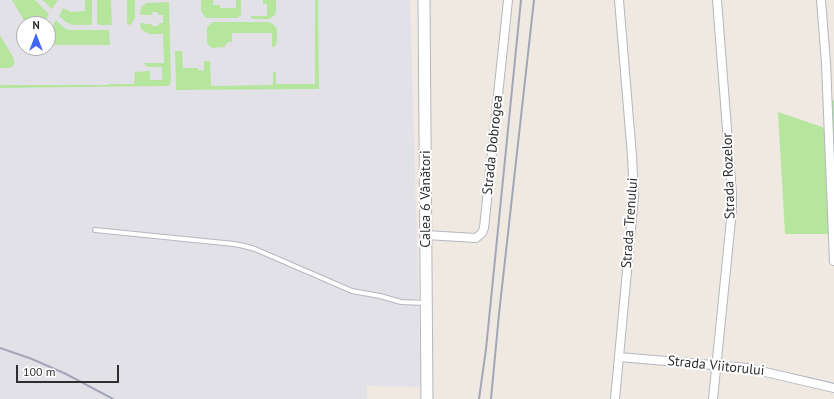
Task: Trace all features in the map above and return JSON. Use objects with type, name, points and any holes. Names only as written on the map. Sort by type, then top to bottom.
[{"type":"main road","name":"Calea 6 Vânători","points":[[424,0],[427,399]]},
{"type":"street","name":"Strada Dobrogea","points":[[426,235],[476,238],[484,228],[508,0]]},
{"type":"street","name":"Strada Trenului","points":[[615,399],[634,198],[619,0]]},
{"type":"street","name":"Strada Rozelor","points":[[713,399],[732,202],[717,0]]},
{"type":"street","points":[[821,0],[826,63],[834,261]]},
{"type":"street","name":"Strada Viitorului","points":[[619,357],[757,369],[834,388]]},
{"type":"lane","points":[[95,230],[244,246],[255,249],[352,291],[380,296],[401,302],[427,304]]},
{"type":"shaded area","points":[[0,0],[410,0],[421,387],[367,386],[367,399],[0,399]]},
{"type":"green space","points":[[12,0],[35,0],[49,14],[48,16],[21,16]]},
{"type":"green space","points":[[42,0],[58,0],[52,9]]},
{"type":"green space","points":[[85,0],[92,0],[91,25],[72,25],[59,16],[63,8],[71,12],[85,11]]},
{"type":"green space","points":[[97,0],[111,0],[112,25],[98,24]]},
{"type":"green space","points":[[127,0],[135,0],[135,18],[130,25],[127,24]]},
{"type":"green space","points":[[201,0],[213,0],[213,5],[220,5],[220,8],[236,8],[236,0],[241,0],[241,14],[237,18],[205,17],[201,11]]},
{"type":"green space","points":[[263,0],[276,0],[275,15],[269,19],[253,19],[250,16],[267,16],[267,4],[263,4]]},
{"type":"green space","points":[[315,0],[318,0],[319,89],[176,90],[175,51],[182,51],[183,68],[198,68],[198,70],[204,71],[204,61],[210,61],[211,86],[273,85],[273,72],[276,72],[276,84],[315,84]]},
{"type":"green space","points":[[169,2],[171,82],[169,86],[0,88],[0,85],[134,84],[135,72],[150,71],[150,80],[162,80],[162,67],[148,67],[144,63],[164,63],[163,34],[149,34],[141,29],[140,25],[141,23],[145,23],[152,24],[152,26],[158,26],[159,23],[163,23],[163,15],[158,15],[158,12],[152,12],[152,15],[142,15],[140,12],[142,6],[147,3]]},
{"type":"green space","points":[[56,20],[66,29],[71,30],[109,30],[110,45],[56,45]]},
{"type":"green space","points":[[213,22],[269,22],[277,29],[277,41],[274,47],[272,47],[272,33],[232,33],[232,42],[228,42],[225,47],[212,48],[207,43],[207,28]]},
{"type":"green space","points":[[0,35],[14,59],[14,64],[10,68],[0,68]]},
{"type":"green space","points":[[832,99],[834,101],[834,164]]},
{"type":"green space","points":[[778,112],[825,128],[829,234],[785,234]]},
{"type":"railway","points":[[479,399],[486,349],[521,0]]},
{"type":"railway","points":[[491,399],[534,0]]},
{"type":"railway","points":[[0,348],[32,359],[66,374],[113,399]]}]
